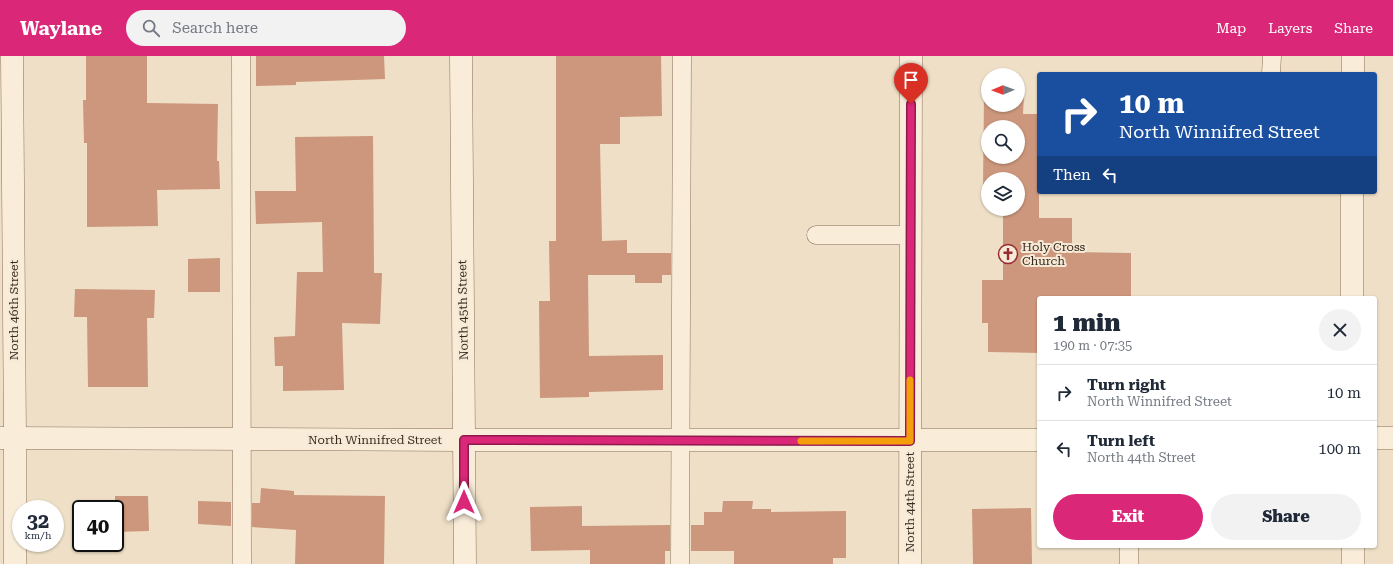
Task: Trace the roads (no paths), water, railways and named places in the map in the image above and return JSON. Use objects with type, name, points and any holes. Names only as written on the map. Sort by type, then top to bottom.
[{"type":"street","name":"North 46th Street","points":[[12,56],[8,438],[15,564]]},
{"type":"street","name":"North 45th Street","points":[[461,56],[465,564]]},
{"type":"street","name":"North 44th Street","points":[[910,564],[911,56]]},
{"type":"street","points":[[1353,56],[1353,72]]},
{"type":"street","points":[[1352,194],[1352,296]]},
{"type":"street","name":"North Winnifred Street","points":[[8,438],[910,441],[1037,440]]},
{"type":"street","points":[[1377,438],[1393,438]]},
{"type":"street","points":[[1353,548],[1353,564]]},
{"type":"lane","points":[[241,56],[242,564]]},
{"type":"lane","points":[[680,564],[682,56]]},
{"type":"lane","points":[[1271,72],[1272,56]]},
{"type":"lane","points":[[816,235],[910,235]]},
{"type":"lane","points":[[1129,548],[1129,564]]},
{"type":"place","name":"Holy Cross Church","points":[[1008,254]]}]
